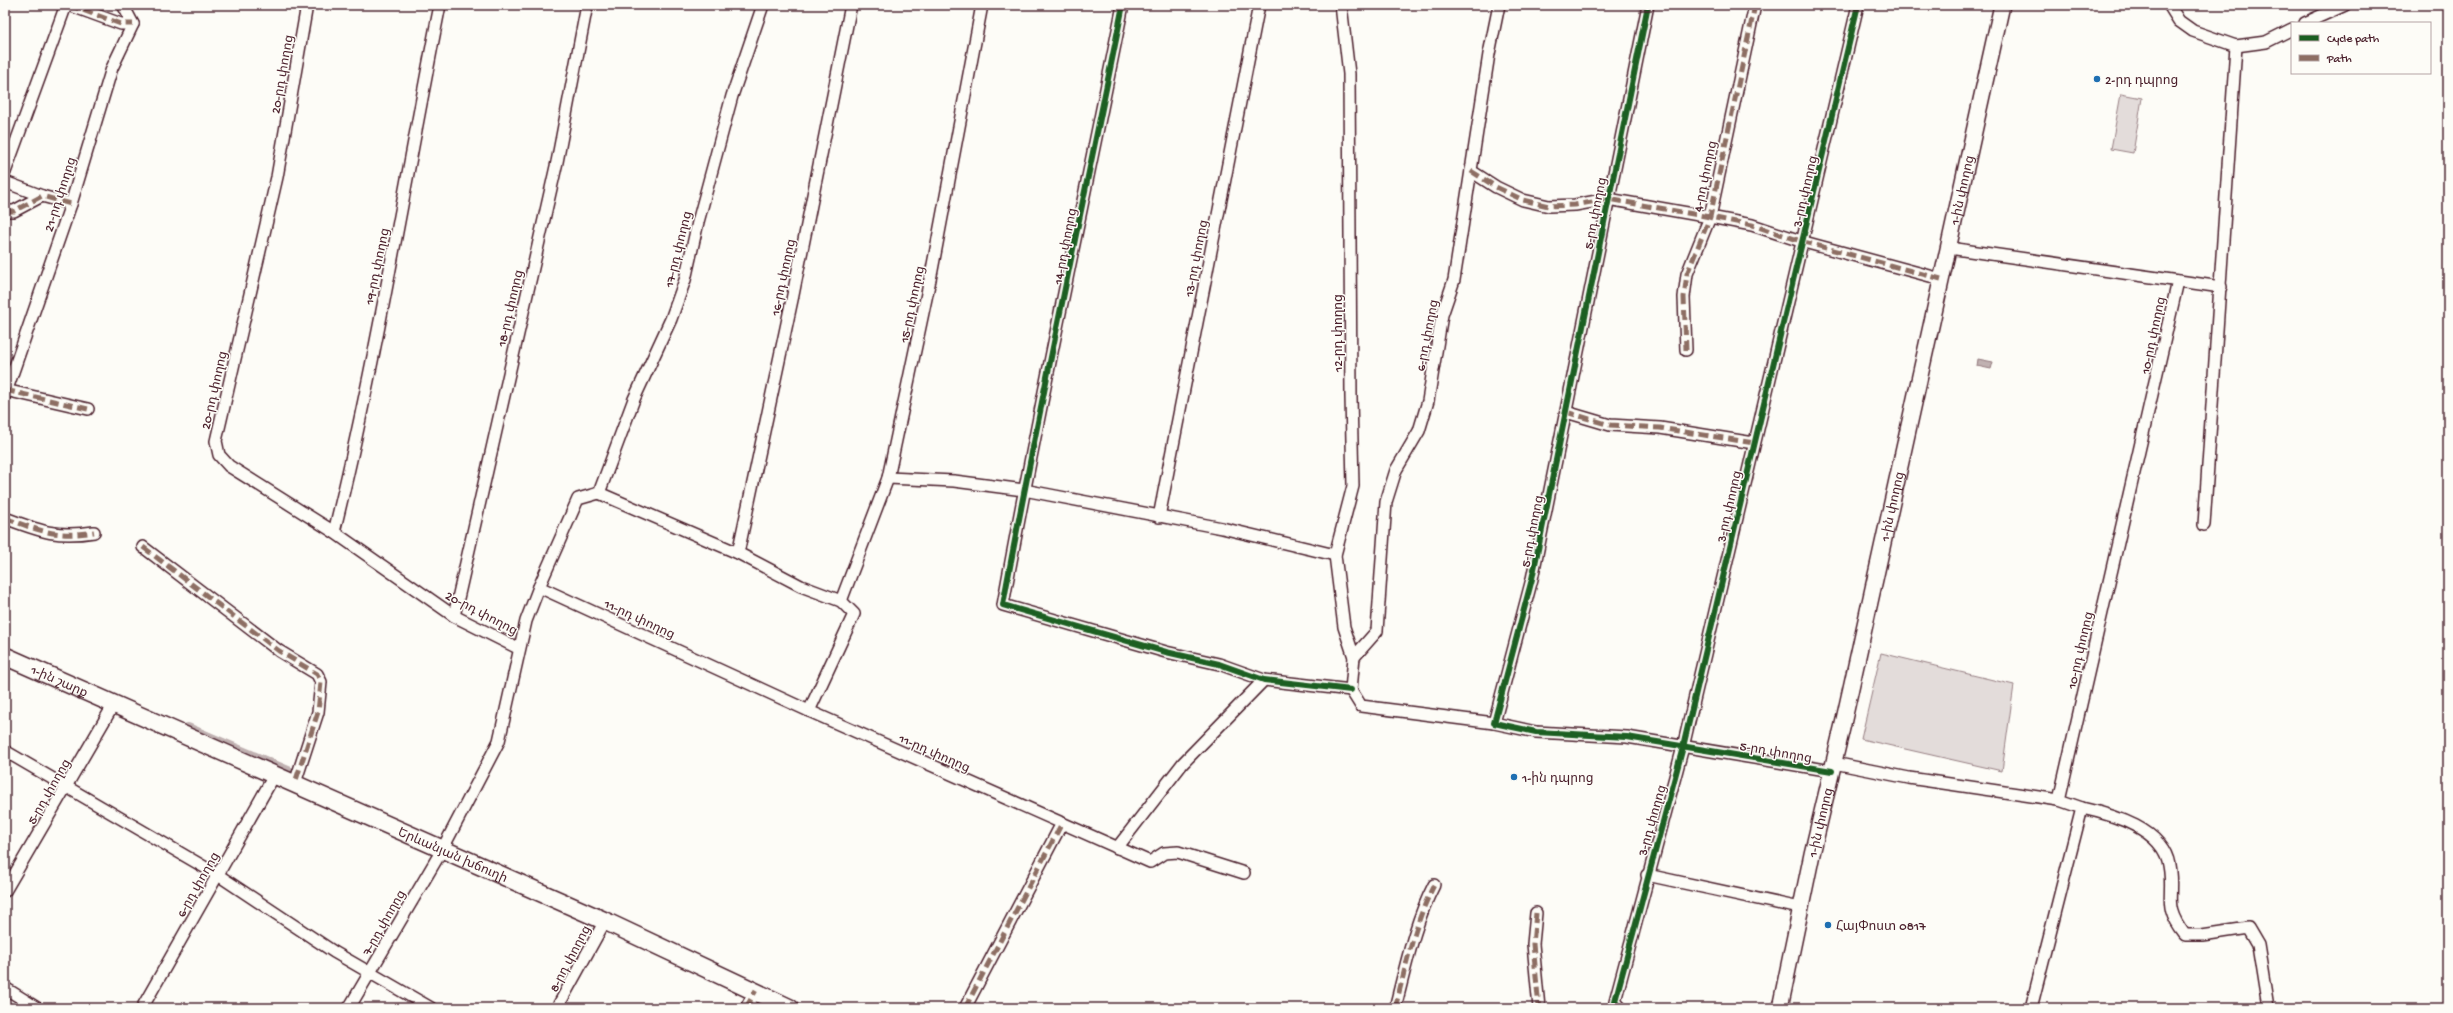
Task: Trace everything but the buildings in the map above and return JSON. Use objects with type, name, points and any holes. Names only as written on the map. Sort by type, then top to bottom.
[{"type":"main road","name":"1-ին փողոց","points":[[1780,1008],[1800,908],[1833,767],[2002,5]]},
{"type":"main road","name":"1-ին շարք","points":[[5,656],[114,704]]},
{"type":"main road","name":"Երևանյան խճուղի","points":[[114,704],[275,774],[442,850],[604,920],[756,990],[790,1008]]},
{"type":"street","points":[[5,172],[66,5]]},
{"type":"street","points":[[69,5],[121,24],[133,24],[132,17],[123,5]]},
{"type":"street","name":"20-րդ փողոց","points":[[307,5],[277,177],[216,441],[218,455],[229,466],[334,532],[454,616],[518,648]]},
{"type":"street","name":"19-րդ փողոց","points":[[334,532],[358,437],[383,298],[404,203],[440,5]]},
{"type":"street","name":"18-րդ փողոց","points":[[454,616],[557,162],[587,5]]},
{"type":"street","name":"17-րդ փողոց","points":[[599,493],[634,399],[671,319],[685,280],[698,222],[732,96],[763,5]]},
{"type":"street","name":"16-րդ փողոց","points":[[738,553],[793,295],[851,5]]},
{"type":"street","name":"15-րդ փողոց","points":[[841,601],[888,478],[932,270],[982,5]]},
{"type":"street","name":"14-րդ փողոց","points":[[1123,5],[1066,292],[1024,490],[1003,605],[1166,652],[1219,664],[1264,680]]},
{"type":"street","name":"13-րդ փողոց","points":[[1158,517],[1259,5]]},
{"type":"street","name":"12-րդ փողոց","points":[[1341,5],[1349,74],[1351,397],[1354,486],[1335,555],[1344,627],[1354,657]]},
{"type":"street","name":"6-րդ փողոց","points":[[1354,657],[1377,630],[1386,502],[1396,470],[1419,430],[1428,401],[1442,315],[1454,280],[1489,54],[1499,5]]},
{"type":"street","name":"5-րդ փողոց","points":[[1648,5],[1532,579],[1494,723],[1536,732],[1627,737],[2059,800]]},
{"type":"street","name":"4-րդ փողոց","points":[[1686,350],[1684,297],[1687,274],[1710,217],[1755,5]]},
{"type":"street","name":"3-րդ փողոց","points":[[1621,1008],[1615,1001],[1647,875],[1683,746],[1754,442],[1804,242],[1858,5]]},
{"type":"street","points":[[2169,5],[2179,21],[2193,31],[2236,46],[2266,42],[2291,30]]},
{"type":"street","points":[[2308,22],[2345,5]]},
{"type":"street","name":"21-րդ փողոց","points":[[6,392],[71,204],[112,68],[133,24]]},
{"type":"street","points":[[2204,525],[2236,46]]},
{"type":"street","points":[[1471,172],[1523,200],[1549,206],[1575,206],[1608,199],[1710,217],[1752,225],[1804,242],[1941,279]]},
{"type":"street","points":[[5,182],[42,196],[71,204]]},
{"type":"street","points":[[5,211],[14,211],[42,196]]},
{"type":"street","points":[[1949,248],[2221,287]]},
{"type":"street","name":"10-րդ փողոց","points":[[2059,800],[2178,281]]},
{"type":"street","points":[[6,392],[88,409]]},
{"type":"street","points":[[1566,412],[1610,425],[1660,428],[1754,442]]},
{"type":"street","points":[[888,478],[954,481],[1024,490],[1158,517],[1222,528],[1335,555]]},
{"type":"street","points":[[442,850],[499,741],[518,648],[539,587],[578,499],[599,493],[738,553],[800,586],[841,601],[854,614],[809,711]]},
{"type":"street","points":[[5,518],[46,533],[70,536],[94,532]]},
{"type":"street","points":[[144,547],[279,651],[317,674],[321,682],[318,712],[295,783]]},
{"type":"street","name":"11-րդ փողոց","points":[[539,587],[809,711],[1150,862],[1164,853],[1178,852],[1244,873]]},
{"type":"street","points":[[1354,657],[1351,690],[1360,706],[1494,723]]},
{"type":"street","points":[[1117,848],[1183,763],[1264,680],[1351,690]]},
{"type":"street","name":"5-րդ փողոց","points":[[5,891],[114,704]]},
{"type":"street","points":[[5,751],[218,875],[334,952],[371,971],[431,1008]]},
{"type":"street","name":"6-րդ փողոց","points":[[142,1008],[275,774]]},
{"type":"street","points":[[2059,800],[2082,808],[2100,812],[2133,826],[2151,834],[2162,845],[2169,865],[2169,903],[2173,920],[2185,935],[2202,936],[2248,928],[2258,945],[2268,1008]]},
{"type":"street","points":[[2031,1008],[2082,808]]},
{"type":"street","points":[[965,1008],[1062,823]]},
{"type":"street","name":"7-րդ փողոց","points":[[349,1008],[442,850]]},
{"type":"street","points":[[1647,875],[1800,908]]},
{"type":"street","points":[[1395,1008],[1406,958],[1423,906],[1434,885]]},
{"type":"street","points":[[1536,913],[1533,944],[1539,1008]]},
{"type":"street","name":"8-րդ փողոց","points":[[557,1008],[604,920]]},
{"type":"street","points":[[5,988],[37,1008]]},
{"type":"street","points":[[746,1008],[756,990]]},
{"type":"shaded area","points":[[2121,94],[2142,98],[2133,153],[2111,149]]},
{"type":"shaded area","points":[[1978,359],[1993,362],[1991,369],[1977,366]]},
{"type":"shaded area","points":[[1881,653],[2014,685],[2002,771],[1861,739]]},
{"type":"waterway","points":[[188,728],[293,773]]},
{"type":"marked path","points":[[69,5],[121,24],[133,24]]},
{"type":"marked path","points":[[1686,350],[1684,297],[1687,274],[1710,217],[1755,5]]},
{"type":"marked path","points":[[1471,171],[1496,187],[1523,200],[1549,206],[1575,205],[1608,199],[1710,217],[1752,225],[1804,242],[1941,279]]},
{"type":"marked path","points":[[5,211],[14,211],[42,196],[71,204]]},
{"type":"marked path","points":[[5,390],[88,409]]},
{"type":"marked path","points":[[1566,412],[1610,425],[1660,428],[1754,443]]},
{"type":"marked path","points":[[5,518],[28,527],[58,534],[81,534],[94,532]]},
{"type":"marked path","points":[[143,547],[279,651],[317,674],[321,682],[318,712],[295,783]]},
{"type":"marked path","points":[[965,1008],[1062,823]]},
{"type":"marked path","points":[[1395,1008],[1416,930],[1434,885]]},
{"type":"marked path","points":[[1536,913],[1533,944],[1539,1008]]},
{"type":"marked path","points":[[746,1008],[756,990]]},
{"type":"cycle path","points":[[1123,5],[1046,380],[1003,605],[1166,652],[1219,664],[1264,680],[1351,690]]},
{"type":"cycle path","points":[[1648,5],[1532,579],[1494,723],[1536,732],[1627,737],[1832,771]]},
{"type":"cycle path","points":[[1621,1008],[1615,1001],[1683,747],[1858,5]]},
{"type":"place","name":"2-րդ դպրոց","points":[[2097,79]]},
{"type":"place","name":"1-ին դպրոց","points":[[1514,777]]},
{"type":"place","name":"ՀայՓոստ 0817","points":[[1828,925]]}]
